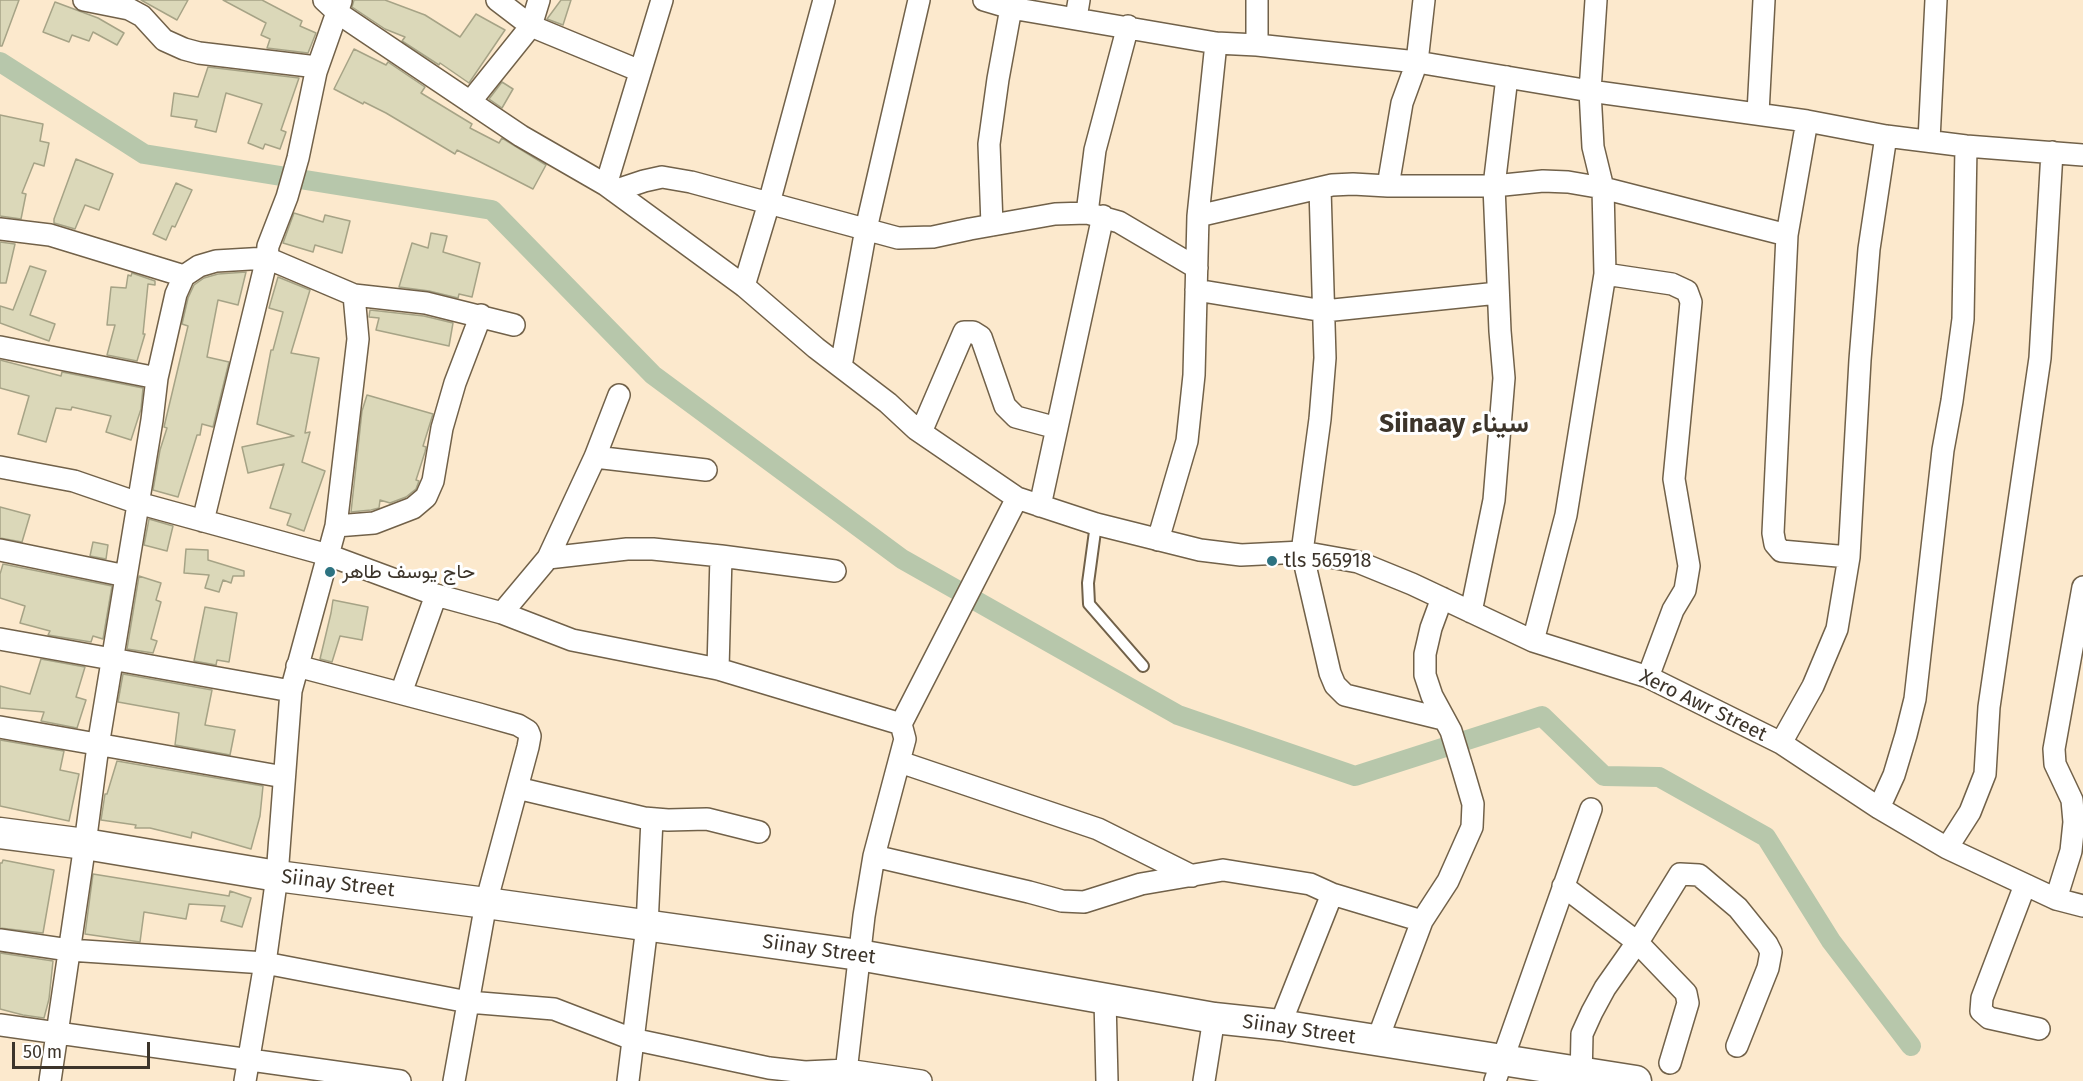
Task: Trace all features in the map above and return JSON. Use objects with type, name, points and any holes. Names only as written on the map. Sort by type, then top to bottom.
[{"type":"street","points":[[84,0],[129,9],[142,16],[164,40],[184,49],[199,53],[317,67]]},
{"type":"street","points":[[497,0],[531,26],[640,71]]},
{"type":"street","points":[[470,102],[531,26],[539,0]]},
{"type":"street","points":[[662,0],[640,71],[610,188],[662,177],[691,182],[898,238],[918,239],[1055,214],[1095,215],[1119,222],[1197,268]]},
{"type":"street","points":[[744,286],[824,0]]},
{"type":"street","points":[[841,366],[866,229],[919,0]]},
{"type":"street","points":[[984,0],[1011,8],[1078,9],[1128,26],[1216,43],[1257,45],[1417,62],[1590,90],[1758,113],[1886,136],[1966,146],[2083,155]]},
{"type":"street","points":[[1257,0],[1257,45]]},
{"type":"street","points":[[1388,186],[1402,103],[1417,62],[1424,0]]},
{"type":"street","points":[[1533,640],[1566,514],[1605,274],[1603,188],[1593,147],[1590,90],[1596,0]]},
{"type":"street","points":[[1758,113],[1764,0]]},
{"type":"street","points":[[1929,140],[1936,0]]},
{"type":"street","points":[[203,521],[268,246],[287,197],[298,158],[317,67],[334,4]]},
{"type":"street","name":"Xero Awr Street","points":[[334,4],[470,102],[521,136],[610,188],[744,286],[921,432],[1017,498],[1096,524],[1200,550],[1240,555],[1302,552],[1358,562],[1533,640],[1648,677],[1781,743],[1879,808],[1947,848],[2056,899],[2083,906]]},
{"type":"street","points":[[992,225],[989,144],[1011,8]]},
{"type":"street","points":[[1040,506],[1057,428],[1095,215],[1095,150],[1128,26]]},
{"type":"street","points":[[1158,540],[1187,441],[1194,375],[1198,216],[1216,43]]},
{"type":"street","points":[[1471,612],[1494,500],[1504,378],[1494,186],[1507,77]]},
{"type":"street","points":[[1807,121],[1787,235],[1773,533],[1775,544],[1781,551],[1849,557]]},
{"type":"street","points":[[1781,743],[1813,686],[1837,629],[1849,557],[1869,249],[1886,136]]},
{"type":"street","points":[[1879,808],[1894,775],[1915,699],[1943,450],[1964,319],[1966,146]]},
{"type":"street","points":[[1947,848],[1970,812],[1985,774],[1989,706],[2040,358],[2052,152]]},
{"type":"street","points":[[1198,216],[1320,188],[1353,184],[1494,186],[1542,181],[1568,182],[1603,188],[1787,235]]},
{"type":"street","points":[[1320,188],[1324,368],[1320,418],[1302,552],[1330,674],[1335,686],[1345,695],[1447,725]]},
{"type":"street","points":[[0,229],[50,236],[184,276]]},
{"type":"street","points":[[50,1081],[98,746],[157,378],[176,294],[184,276],[199,266],[216,261],[267,258],[354,296],[417,301],[514,325]]},
{"type":"street","points":[[1605,274],[1672,284],[1687,291],[1691,302],[1674,479],[1689,566],[1685,590],[1673,610],[1648,677]]},
{"type":"street","points":[[1196,290],[1324,312],[1498,293]]},
{"type":"street","points":[[246,1081],[277,876],[291,691],[336,526],[358,339],[354,296]]},
{"type":"street","points":[[336,526],[374,523],[413,508],[426,497],[433,481],[442,428],[455,383],[481,315]]},
{"type":"street","points":[[921,432],[964,332],[973,332],[981,337],[1005,406],[1017,417],[1057,428]]},
{"type":"street","points":[[0,347],[157,378]]},
{"type":"street","points":[[502,613],[548,558],[595,457],[619,394]]},
{"type":"street","points":[[595,457],[706,470]]},
{"type":"street","points":[[0,467],[74,481],[138,503],[328,555],[436,595],[502,613],[572,640],[717,669],[901,724]]},
{"type":"street","points":[[846,1076],[859,955],[874,856],[905,738],[901,724],[1017,498]]},
{"type":"street","points":[[548,558],[627,549],[653,549],[835,571]]},
{"type":"street","points":[[0,550],[126,576]]},
{"type":"street","points":[[717,669],[721,556]]},
{"type":"street","points":[[2056,899],[2071,851],[2074,822],[2072,800],[2055,764],[2054,749],[2083,587]]},
{"type":"street","points":[[401,693],[436,595]]},
{"type":"street","points":[[1377,1041],[1422,921],[1448,881],[1472,827],[1473,804],[1463,770],[1447,725],[1432,696],[1425,675],[1425,654],[1431,628],[1442,598]]},
{"type":"street","points":[[0,639],[291,691]]},
{"type":"street","points":[[297,666],[518,725],[528,731],[530,736],[486,903],[454,1081]]},
{"type":"street","points":[[0,727],[284,777]]},
{"type":"street","points":[[900,762],[1098,830],[1192,876]]},
{"type":"street","points":[[517,788],[652,819],[707,819],[759,832]]},
{"type":"street","points":[[1499,1070],[1590,809]]},
{"type":"street","points":[[628,1081],[647,926],[652,819]]},
{"type":"street","name":"Siinay Street","points":[[0,833],[85,844],[277,876],[859,955],[1214,1018],[1280,1025],[1377,1041],[1499,1070],[1636,1081]]},
{"type":"street","points":[[874,856],[1062,901],[1084,902],[1141,884],[1223,870],[1310,884],[1332,894],[1422,921]]},
{"type":"street","points":[[1581,1076],[1582,1034],[1605,988],[1638,942],[1680,874],[1699,875],[1738,908],[1771,952],[1768,968],[1737,1046]]},
{"type":"street","points":[[2025,885],[1982,998],[1981,1011],[1989,1018],[2040,1029]]},
{"type":"street","points":[[1563,886],[1638,942],[1686,993],[1688,1003],[1670,1063]]},
{"type":"street","points":[[1280,1025],[1332,894]]},
{"type":"street","points":[[0,940],[69,950],[265,963],[468,1002],[554,1009],[632,1039],[787,1071],[921,1081]]},
{"type":"street","points":[[1105,999],[1107,1081]]},
{"type":"street","points":[[1204,1081],[1214,1018]]},
{"type":"street","points":[[0,1025],[400,1081]]},
{"type":"lane","points":[[1096,524],[1088,583],[1089,604],[1143,666]]},
{"type":"building","points":[[0,0],[19,0],[2,46],[0,46]]},
{"type":"building","points":[[141,0],[188,0],[177,20]]},
{"type":"building","points":[[223,0],[262,0],[302,21],[300,26],[316,33],[308,53],[267,48],[270,39],[261,35],[266,23]]},
{"type":"building","points":[[354,0],[385,0],[425,15],[460,37],[476,14],[505,30],[469,83],[402,41],[405,37],[385,29],[352,7]]},
{"type":"building","points":[[561,0],[571,0],[563,25],[547,19]]},
{"type":"building","points":[[55,2],[98,18],[124,33],[117,45],[93,32],[89,41],[72,35],[69,42],[43,32]]},
{"type":"building","points":[[354,49],[386,65],[388,62],[425,87],[421,93],[472,124],[470,128],[499,143],[502,138],[546,165],[533,189],[457,150],[455,154],[386,113],[334,89]]},
{"type":"building","points":[[208,67],[299,78],[281,130],[286,132],[280,149],[265,144],[263,149],[248,143],[262,104],[226,93],[216,132],[195,127],[197,120],[171,116],[174,93],[198,97]]},
{"type":"building","points":[[502,82],[513,89],[502,108],[489,99]]},
{"type":"building","points":[[0,115],[43,124],[40,141],[49,143],[44,166],[34,163],[22,193],[26,194],[21,219],[0,216]]},
{"type":"building","points":[[76,159],[113,174],[99,210],[85,205],[75,229],[54,223],[54,219]]},
{"type":"building","points":[[176,183],[192,190],[175,227],[172,226],[166,240],[153,234]]},
{"type":"building","points":[[294,213],[323,222],[325,215],[350,221],[342,253],[315,245],[313,252],[283,243]]},
{"type":"building","points":[[431,233],[447,236],[443,252],[480,263],[472,297],[459,294],[458,298],[399,287],[412,243],[428,248]]},
{"type":"building","points":[[0,242],[15,244],[6,283],[0,283]]},
{"type":"building","points":[[30,266],[46,271],[30,315],[55,324],[49,341],[0,323],[0,306],[13,310]]},
{"type":"building","points":[[246,272],[238,305],[218,300],[207,357],[229,362],[213,427],[202,424],[178,497],[153,490],[160,450],[167,428],[164,427],[188,326],[182,324],[188,298],[194,285],[204,278],[218,274]]},
{"type":"building","points":[[132,273],[155,281],[155,285],[148,284],[143,334],[145,334],[137,361],[107,355],[115,325],[107,325],[111,287],[126,288],[128,275],[131,276]]},
{"type":"building","points":[[278,277],[310,290],[291,353],[319,358],[305,433],[310,432],[302,462],[325,471],[304,531],[287,525],[291,514],[270,508],[284,464],[248,473],[242,447],[294,436],[257,424],[271,350],[273,350],[283,312],[269,308]]},
{"type":"building","points":[[370,310],[424,316],[453,323],[449,346],[376,330],[379,318],[369,317]]},
{"type":"building","points":[[0,360],[61,376],[62,372],[143,388],[141,409],[131,440],[106,432],[111,416],[72,407],[71,410],[56,408],[46,442],[18,434],[29,396],[0,388]]},
{"type":"building","points":[[367,395],[433,414],[423,446],[426,447],[416,480],[419,481],[416,489],[406,497],[390,503],[380,500],[379,508],[351,512],[362,411]]},
{"type":"building","points":[[0,507],[30,515],[22,542],[0,538]]},
{"type":"building","points":[[149,519],[173,526],[167,551],[144,545]]},
{"type":"building","points":[[93,542],[108,545],[106,559],[90,556]]},
{"type":"building","points":[[186,549],[208,550],[208,560],[244,571],[244,576],[233,576],[231,583],[223,580],[219,592],[205,588],[209,575],[184,573]]},
{"type":"building","points":[[3,564],[112,586],[103,639],[93,636],[91,642],[48,635],[50,631],[20,623],[25,606],[0,598],[0,574]]},
{"type":"building","points":[[139,576],[161,583],[156,600],[161,602],[151,639],[157,641],[153,653],[127,649]]},
{"type":"building","points":[[333,600],[368,607],[362,640],[340,636],[332,662],[320,659]]},
{"type":"building","points":[[205,607],[237,613],[229,662],[217,660],[216,665],[194,661]]},
{"type":"building","points":[[41,659],[85,667],[76,697],[86,700],[77,728],[41,721],[44,712],[0,708],[0,686],[30,694]]},
{"type":"building","points":[[123,674],[212,690],[205,725],[235,730],[230,755],[175,745],[179,713],[118,702]]},
{"type":"building","points":[[0,740],[64,751],[60,770],[79,774],[69,821],[0,806]]},
{"type":"building","points":[[117,761],[263,786],[260,816],[251,849],[192,832],[191,838],[150,828],[135,828],[136,825],[101,820],[105,794],[107,794]]},
{"type":"building","points":[[3,860],[54,870],[43,933],[0,928],[0,863]]},
{"type":"building","points":[[93,874],[229,896],[230,891],[251,898],[242,927],[221,921],[225,906],[189,904],[186,919],[144,912],[140,942],[85,934]]},
{"type":"building","points":[[0,953],[53,961],[49,999],[44,1018],[0,1009]]},
{"type":"waterway","points":[[0,62],[144,154],[492,210],[653,375],[902,559],[1178,715],[1355,776],[1542,716],[1604,776],[1659,777],[1766,837],[1831,941],[1911,1046]]},
{"type":"place","name":"tls 565918","points":[[1272,561]]},
{"type":"place","name":"حاج يوسف طاهر","points":[[330,572]]},
{"type":"district","name":"Siinaay سيناء","points":[[1454,425]]}]
